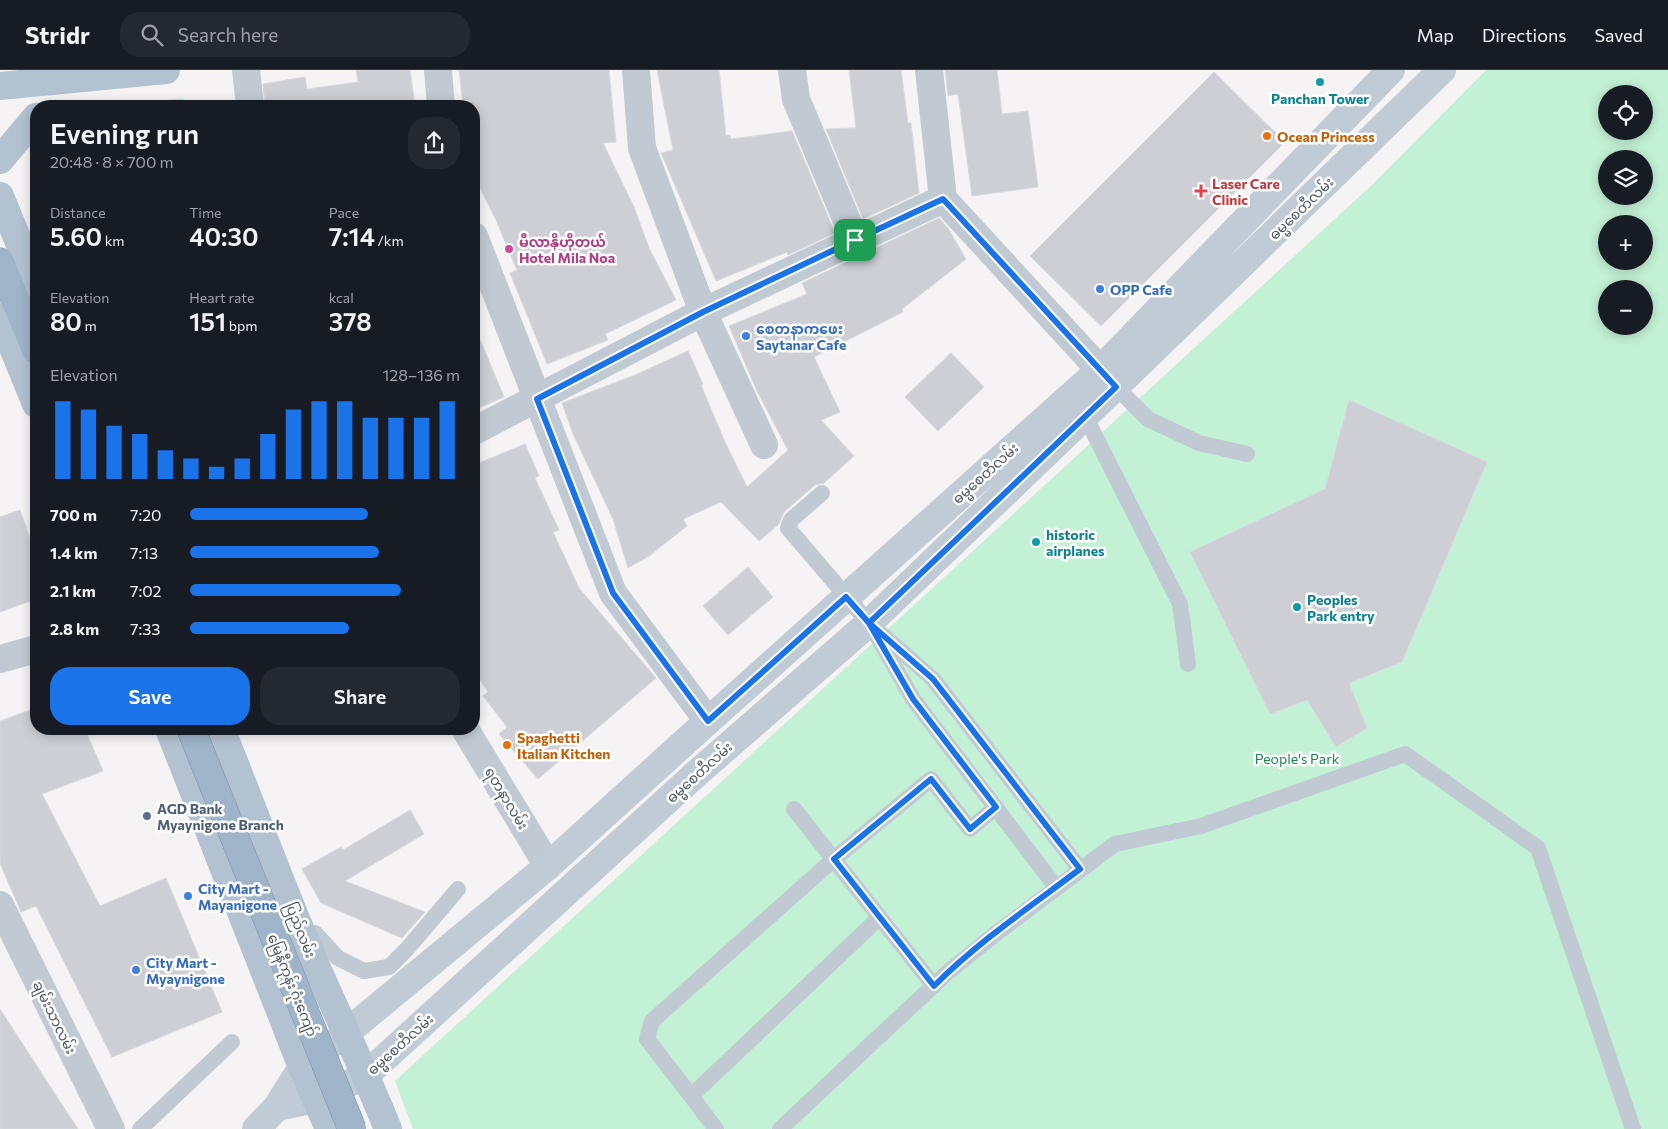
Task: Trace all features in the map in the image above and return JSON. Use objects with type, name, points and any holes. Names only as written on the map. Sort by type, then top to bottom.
[{"type":"highway","points":[[0,262],[30,335]]},
{"type":"highway","name":"မြေနီကုန်း ဂုံးကျော်","points":[[193,735],[352,1129]]},
{"type":"main road","points":[[0,86],[166,70]]},
{"type":"main road","name":"ဓမ္မစေတီလမ်း","points":[[277,1107],[316,1099],[366,1075],[697,773],[869,623],[1085,416],[1108,378],[1391,70]]},
{"type":"main road","name":"ဓမ္မစေတီလမ်း","points":[[277,1107],[302,1067],[346,1034],[548,866],[846,597],[1108,378],[1442,70]]},
{"type":"main road","points":[[52,100],[75,78]]},
{"type":"main road","points":[[0,160],[30,123]]},
{"type":"main road","points":[[0,196],[30,269]]},
{"type":"main road","points":[[0,316],[30,389]]},
{"type":"main road","points":[[171,735],[302,1067],[329,1129]]},
{"type":"main road","name":"ပြည်လမ်း","points":[[223,735],[303,936],[366,1075],[388,1129]]},
{"type":"main road","points":[[256,1129],[277,1107]]},
{"type":"street","points":[[246,70],[249,100]]},
{"type":"street","points":[[438,70],[440,100]]},
{"type":"street","points":[[636,70],[642,148],[703,312],[764,445]]},
{"type":"street","points":[[792,70],[796,99],[855,240]]},
{"type":"street","points":[[929,70],[943,199],[1108,378]]},
{"type":"street","points":[[480,428],[703,312],[943,199]]},
{"type":"street","points":[[480,252],[613,593],[708,721]]},
{"type":"street","points":[[0,659],[30,651]]},
{"type":"street","name":"ရတနာလမ်း","points":[[469,735],[548,866]]},
{"type":"street","name":"ချမ်းသာလမ်း","points":[[0,904],[110,1129]]},
{"type":"lane","points":[[1108,378],[1148,419],[1199,443],[1247,454]]},
{"type":"lane","points":[[1085,416],[1180,604],[1188,664]]},
{"type":"lane","points":[[822,493],[791,520],[788,528],[869,623],[933,679],[1080,869]]},
{"type":"lane","points":[[869,623],[913,699],[1056,887]]},
{"type":"lane","points":[[780,1129],[947,973],[1056,887],[1115,844],[1201,826],[1405,754],[1538,848],[1633,1129]]},
{"type":"lane","points":[[716,1129],[647,1038],[652,1021],[834,859],[931,779],[970,829],[996,807]]},
{"type":"lane","points":[[794,809],[934,986]]},
{"type":"lane","points":[[303,936],[308,933],[315,933],[338,958],[364,971],[389,967],[407,949],[458,889]]},
{"type":"lane","points":[[691,1096],[880,917]]},
{"type":"lane","points":[[140,1129],[232,1042]]},
{"type":"green space","name":"People's Park","points":[[1486,70],[1668,70],[1668,1129],[413,1129],[395,1081],[1373,184]]},
{"type":"green space","points":[[183,98],[184,100],[165,100]]},
{"type":"building","points":[[356,70],[410,70],[414,100],[264,100],[263,84],[305,77],[307,89],[358,82]]},
{"type":"building","points":[[459,70],[609,70],[616,142],[603,143],[634,207],[649,248],[676,300],[605,334],[608,340],[547,364],[510,273],[517,270],[480,188],[480,100],[462,100]]},
{"type":"building","points":[[657,70],[719,70],[726,136],[730,135],[731,139],[792,131],[835,233],[788,255],[787,252],[716,281],[661,153],[673,150]]},
{"type":"building","points":[[849,70],[901,70],[908,123],[911,123],[919,193],[863,219],[826,129],[856,128]]},
{"type":"building","points":[[945,70],[997,70],[1002,114],[1028,111],[1038,187],[972,196],[958,94],[948,96]]},
{"type":"building","points":[[1214,72],[1285,142],[1101,326],[1030,256]]},
{"type":"building","points":[[939,218],[948,228],[966,259],[902,309],[903,312],[814,357],[840,412],[821,420],[854,456],[824,483],[815,485],[784,512],[779,524],[759,541],[721,502],[683,519],[687,526],[649,556],[628,568],[613,519],[573,434],[562,403],[635,375],[688,351],[703,384],[701,385],[724,440],[747,487],[788,450],[757,391],[729,326],[807,294],[802,283]]},
{"type":"building","points":[[480,339],[504,397],[480,407]]},
{"type":"building","points":[[951,353],[984,387],[938,431],[905,397]]},
{"type":"building","points":[[1349,400],[1487,462],[1402,662],[1349,683],[1367,728],[1336,747],[1307,700],[1270,714],[1190,552],[1325,489]]},
{"type":"building","points":[[525,444],[539,476],[535,478],[559,530],[553,532],[579,588],[656,678],[538,779],[499,734],[507,727],[483,696],[488,692],[480,680],[480,463]]},
{"type":"building","points":[[20,510],[30,538],[30,601],[0,612],[0,517]]},
{"type":"building","points":[[748,567],[773,597],[728,635],[703,606]]},
{"type":"building","points":[[30,710],[30,735],[88,735],[103,771],[42,794],[100,906],[166,878],[222,1012],[112,1057],[36,906],[21,912],[0,863],[0,721]]},
{"type":"building","points":[[410,810],[424,834],[345,881],[425,912],[402,938],[321,903],[302,869],[341,847],[343,850]]},
{"type":"building","points":[[0,1009],[59,1100],[78,1129],[0,1129]]},
{"type":"place","name":"Panchan Tower","points":[[1320,82]]},
{"type":"place","name":"Ocean Princess","points":[[1267,136]]},
{"type":"place","name":"Laser Care Clinic","points":[[1201,191]]},
{"type":"place","name":"မီလာနိုဟိုတယ် Hotel Mila Noa","points":[[509,249]]},
{"type":"place","name":"OPP Cafe","points":[[1100,289]]},
{"type":"place","name":"စေတနာကဖေး Saytanar Cafe","points":[[746,336]]},
{"type":"place","name":"historic airplanes","points":[[1036,542]]},
{"type":"place","name":"Peoples Park entry","points":[[1297,607]]},
{"type":"place","name":"Spaghetti Italian Kitchen","points":[[507,745]]},
{"type":"place","name":"AGD Bank Myaynigone Branch","points":[[147,816]]},
{"type":"place","name":"City Mart - Mayanigone","points":[[188,896]]},
{"type":"place","name":"City Mart - Myaynigone","points":[[136,970]]},
{"type":"route","points":[[855,240],[703,312],[537,399],[613,593],[708,721],[846,597],[869,623],[913,699],[996,807],[970,829],[931,779],[834,859],[934,986],[994,935],[1080,869],[933,679],[869,623],[1116,387],[943,199],[855,240]]}]
